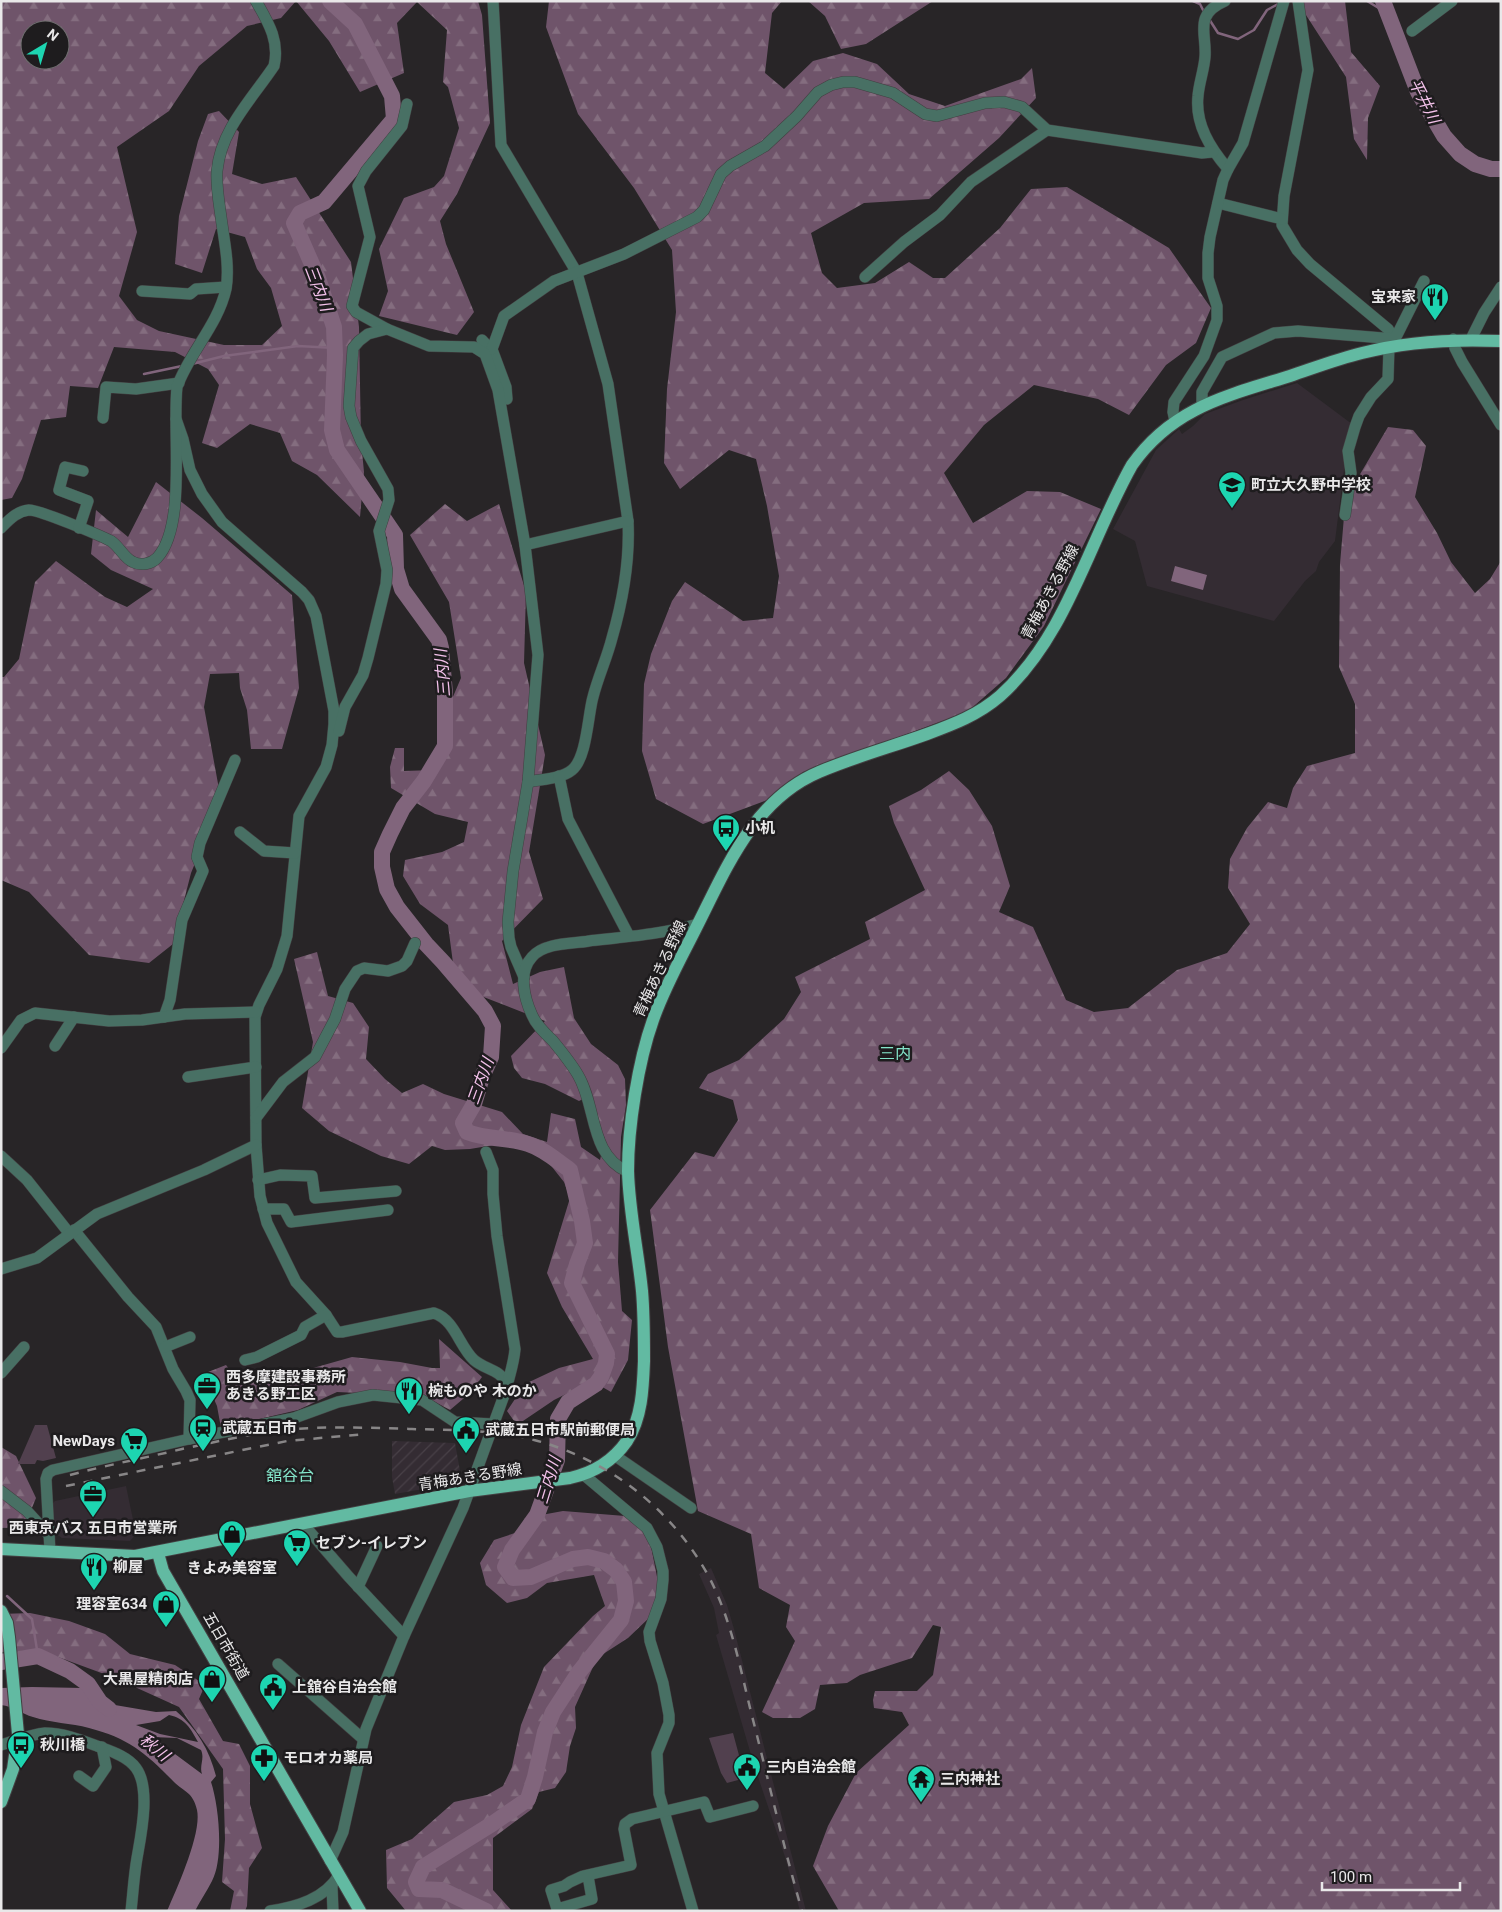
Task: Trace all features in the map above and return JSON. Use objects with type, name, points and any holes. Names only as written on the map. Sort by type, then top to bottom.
[{"type":"main road","name":"青梅あきる野線","points":[[1,1549],[132,1557],[469,1491],[548,1482],[584,1475],[609,1461],[628,1439],[635,1423],[640,1407],[643,1378],[642,1293],[628,1172],[633,1115],[646,1043],[658,1006],[728,865],[746,834],[764,811],[792,786],[817,772],[967,719],[998,697],[1011,685],[1035,655],[1065,606],[1132,465],[1148,444],[1175,420],[1202,406],[1232,394],[1394,344],[1453,340],[1501,341]]},
{"type":"main road","name":"五日市街道","points":[[158,1553],[163,1571],[360,1911]]},
{"type":"main road","points":[[1,1611],[7,1623],[9,1637],[18,1733],[14,1769],[1,1802]]},
{"type":"street","points":[[1,528],[16,514],[29,510],[112,542],[132,562],[147,564],[156,559],[164,549],[175,512],[176,399],[179,383],[184,369],[214,317],[226,287],[227,271],[217,174],[218,164],[230,128],[239,112],[274,66],[276,57],[274,37],[256,1]]},
{"type":"street","points":[[493,1],[501,145],[577,272],[608,384],[630,543],[628,566],[612,639],[593,695],[579,762],[573,769],[559,776],[528,782]]},
{"type":"street","points":[[1225,1],[1212,9],[1205,20],[1202,32],[1205,56],[1198,98],[1201,125],[1213,152],[1228,169]]},
{"type":"street","points":[[1175,420],[1173,412],[1174,402],[1204,356],[1216,320],[1217,306],[1208,278],[1208,253],[1218,203],[1228,169],[1243,143],[1284,1]]},
{"type":"street","points":[[1298,1],[1308,70],[1290,160],[1282,219],[1285,232],[1296,250],[1310,264],[1388,330],[1394,344]]},
{"type":"street","points":[[1412,31],[1452,1]]},
{"type":"street","points":[[492,349],[504,316],[554,281],[624,254],[697,217],[704,210],[721,174],[730,166],[765,146],[797,116],[818,92],[831,84],[855,82],[875,87],[903,99],[925,114],[937,116],[985,103],[1004,102],[1022,107],[1047,130],[1202,153],[1213,152]]},
{"type":"street","points":[[407,104],[402,126],[366,171],[358,186],[370,237],[352,306],[356,312],[387,330],[429,346],[469,346],[480,349],[488,360],[498,390],[525,545],[538,655],[528,782],[513,871],[508,922],[509,938],[524,977],[527,1000],[532,1016],[572,1065],[582,1082],[602,1148],[617,1167],[628,1172]]},
{"type":"street","points":[[866,276],[904,242],[940,214],[971,182],[1047,130]]},
{"type":"street","points":[[1218,203],[1282,219]]},
{"type":"street","points":[[1345,515],[1351,473],[1348,451],[1359,416],[1371,397],[1388,379],[1394,344],[1424,281]]},
{"type":"street","points":[[142,292],[190,294],[196,289],[226,287]]},
{"type":"street","points":[[1471,340],[1484,313],[1501,287]]},
{"type":"street","points":[[333,737],[339,731],[345,707],[362,675],[386,584],[387,570],[379,531],[389,500],[388,489],[361,441],[351,417],[349,406],[353,348],[368,334],[387,330]]},
{"type":"street","points":[[1202,406],[1202,392],[1222,356],[1274,333],[1288,331],[1316,332],[1394,344]]},
{"type":"street","points":[[482,340],[492,349],[506,387],[509,412],[503,419]]},
{"type":"street","points":[[1453,340],[1462,362],[1501,425]]},
{"type":"street","points":[[103,418],[106,387],[136,389],[179,383]]},
{"type":"street","points":[[176,419],[195,484],[222,522],[294,584],[309,600],[316,616],[334,711],[333,737],[326,767],[299,816],[287,936],[283,952],[277,969],[256,1012],[256,1144],[258,1180],[263,1209],[278,1247],[296,1282],[326,1315],[334,1330],[342,1332],[430,1314],[442,1316],[475,1361],[503,1376],[506,1382]]},
{"type":"street","points":[[79,528],[88,501],[59,490],[66,467],[83,471]]},
{"type":"street","points":[[525,545],[628,521]]},
{"type":"street","points":[[164,1017],[170,1000],[182,920],[203,870],[197,857],[200,843],[235,760]]},
{"type":"street","points":[[559,776],[568,819],[629,936]]},
{"type":"street","points":[[240,832],[264,851],[295,853]]},
{"type":"street","points":[[524,977],[526,966],[532,956],[540,950],[552,946],[629,936],[698,924]]},
{"type":"street","points":[[256,1118],[284,1082],[315,1057],[335,1019],[345,989],[357,971],[364,968],[388,971],[402,966],[415,943]]},
{"type":"street","points":[[1,1048],[21,1020],[35,1013],[109,1021],[142,1020],[185,1014],[256,1012]]},
{"type":"street","points":[[55,1046],[74,1017]]},
{"type":"street","points":[[188,1077],[256,1067]]},
{"type":"street","points":[[1,1269],[37,1258],[97,1214],[204,1170],[256,1144]]},
{"type":"street","points":[[330,1861],[342,1832],[363,1739],[404,1636],[463,1508],[506,1390],[506,1382],[514,1359],[515,1349],[497,1236],[493,1194],[494,1170],[486,1152]]},
{"type":"street","points":[[1,1156],[27,1180],[128,1297],[156,1326],[173,1369],[190,1400],[189,1439]]},
{"type":"street","points":[[258,1180],[280,1175],[312,1176],[315,1198],[396,1191]]},
{"type":"street","points":[[333,1196],[335,1216]]},
{"type":"street","points":[[263,1209],[284,1209],[291,1222],[388,1210]]},
{"type":"street","points":[[245,1360],[257,1357],[302,1335],[305,1327],[326,1315]]},
{"type":"street","points":[[165,1346],[190,1337]]},
{"type":"street","points":[[1,1373],[24,1346]]},
{"type":"street","points":[[50,1551],[46,1479],[48,1473],[53,1470],[189,1439],[294,1418],[338,1402],[373,1395],[422,1400],[455,1422],[493,1424]]},
{"type":"street","points":[[614,1455],[691,1508]]},
{"type":"street","points":[[584,1475],[647,1528],[654,1538],[663,1571],[661,1599],[649,1632],[651,1647],[669,1705],[669,1723],[657,1752],[659,1794],[693,1911]]},
{"type":"street","points":[[1,1491],[27,1511],[49,1535]]},
{"type":"street","points":[[302,1524],[404,1636]]},
{"type":"street","points":[[358,1587],[377,1546]]},
{"type":"street","points":[[278,1664],[363,1739]]},
{"type":"street","points":[[1,1745],[18,1733],[52,1734],[74,1738],[102,1747],[128,1761],[137,1769],[141,1778],[143,1826],[137,1857],[131,1911]]},
{"type":"street","points":[[78,1776],[93,1786],[106,1767],[102,1747]]},
{"type":"street","points":[[588,1876],[631,1865],[624,1829],[625,1824],[632,1819],[704,1802],[710,1817],[753,1806]]},
{"type":"street","points":[[270,1911],[293,1907],[312,1899],[332,1887],[339,1875]]},
{"type":"street","points":[[332,1887],[333,1911]]},
{"type":"shaded area","name":"町立大久野中学校","points":[[1297,383],[1352,424],[1344,446],[1344,470],[1335,541],[1319,562],[1316,571],[1305,581],[1274,621],[1147,586],[1135,541],[1113,529],[1156,450],[1179,429],[1182,434],[1205,414]]},
{"type":"shaded area","points":[[35,1425],[47,1425],[56,1458],[43,1461],[37,1460],[35,1464],[18,1464]]},
{"type":"shaded area","points":[[392,1441],[455,1443],[462,1482],[395,1494],[392,1477]]},
{"type":"shaded area","name":"西東京バス 五日市営業所","points":[[126,1486],[136,1534],[130,1541],[62,1538],[53,1532],[52,1504],[55,1501]]},
{"type":"shaded area","points":[[711,1568],[727,1605],[734,1629],[806,1911],[800,1911],[716,1635],[719,1633],[714,1608],[699,1574]]},
{"type":"shaded area","points":[[733,1733],[740,1759],[747,1758],[753,1776],[727,1783],[721,1773],[709,1738]]},
{"type":"green space","points":[[1,1],[296,1],[281,18],[247,26],[199,66],[169,111],[117,147],[137,232],[119,296],[137,320],[159,331],[224,345],[262,345],[282,326],[271,288],[257,269],[245,237],[216,229],[202,273],[175,264],[179,216],[198,141],[208,114],[219,111],[239,132],[232,174],[262,184],[296,177],[351,262],[359,327],[361,441],[364,472],[360,517],[317,475],[292,461],[280,433],[250,424],[217,448],[202,443],[219,385],[208,369],[175,352],[114,347],[98,388],[70,386],[66,417],[41,420],[22,479],[12,498],[1,500]]},
{"type":"green space","points":[[296,1],[478,1],[482,15],[490,123],[457,194],[440,221],[446,244],[474,312],[457,335],[379,316],[388,291],[379,249],[404,198],[434,187],[444,176],[459,128],[448,87],[443,82],[447,30],[417,2],[397,23],[404,73],[360,92],[329,41]]},
{"type":"green space","points":[[549,1],[782,1],[772,13],[765,73],[784,89],[813,61],[843,53],[877,64],[909,94],[945,106],[1021,79],[1032,68],[1036,98],[999,138],[929,199],[864,203],[811,233],[822,273],[837,288],[875,283],[909,262],[933,278],[945,278],[1000,228],[1031,189],[1067,187],[1169,248],[1211,308],[1196,343],[1166,365],[1129,415],[1098,399],[1034,385],[984,425],[944,473],[973,523],[1027,491],[1060,492],[1101,509],[1044,626],[1006,678],[967,712],[803,772],[767,800],[703,824],[656,799],[642,751],[644,684],[651,654],[672,601],[685,582],[743,621],[773,618],[779,576],[767,506],[756,459],[729,450],[680,489],[664,463],[667,389],[676,312],[672,250],[634,188],[578,114],[546,27]]},
{"type":"green space","points":[[808,1],[933,1],[866,44],[841,49],[825,16]]},
{"type":"green space","points":[[1302,1],[1345,1],[1351,52],[1380,86],[1368,118],[1367,160],[1354,139],[1346,77],[1304,12]]},
{"type":"green space","points":[[1388,427],[1413,430],[1426,446],[1415,497],[1437,533],[1451,562],[1475,593],[1490,579],[1501,561],[1501,1911],[839,1911],[813,1866],[828,1826],[856,1773],[909,1725],[902,1712],[874,1708],[875,1691],[917,1691],[933,1675],[941,1627],[933,1625],[912,1658],[860,1675],[847,1683],[820,1685],[815,1709],[800,1718],[773,1718],[762,1712],[795,1641],[786,1627],[790,1605],[759,1588],[751,1534],[698,1511],[668,1347],[650,1210],[695,1152],[714,1157],[738,1120],[733,1100],[699,1088],[708,1074],[739,1060],[784,1019],[801,992],[795,977],[870,939],[865,922],[925,890],[894,823],[889,806],[921,790],[949,771],[969,790],[992,826],[1010,886],[999,912],[1033,927],[1066,1000],[1094,1012],[1128,1008],[1177,970],[1227,953],[1250,924],[1228,888],[1230,859],[1247,828],[1268,802],[1287,808],[1293,788],[1307,766],[1355,753],[1355,704],[1339,667],[1340,564],[1345,505],[1359,476]]},
{"type":"green space","points":[[156,482],[202,518],[292,595],[299,688],[282,749],[251,749],[247,710],[240,688],[239,673],[210,674],[204,707],[221,800],[191,873],[173,944],[149,963],[89,955],[29,892],[1,880],[1,677],[4,677],[19,659],[35,582],[56,561],[105,597],[127,607],[153,589],[111,570],[91,554],[96,510],[128,537]]},
{"type":"green space","points":[[445,504],[467,521],[499,504],[526,592],[524,663],[545,755],[529,852],[543,899],[502,941],[513,984],[540,972],[564,967],[574,1018],[591,1044],[618,1065],[625,1079],[626,1105],[621,1137],[618,1262],[622,1311],[632,1320],[628,1360],[611,1392],[592,1381],[554,1400],[517,1425],[507,1411],[525,1384],[559,1368],[593,1359],[562,1307],[547,1273],[570,1198],[564,1182],[541,1153],[512,1142],[470,1149],[445,1150],[432,1146],[409,1164],[381,1156],[329,1131],[302,1108],[313,1042],[294,959],[317,952],[328,996],[353,1003],[369,1027],[366,1059],[402,1093],[423,1084],[444,1094],[502,1112],[523,1134],[547,1142],[551,1113],[575,1119],[581,1147],[600,1160],[605,1139],[587,1097],[579,1101],[545,1084],[522,1078],[514,1068],[511,1056],[545,1021],[481,996],[453,963],[448,925],[420,904],[403,876],[405,860],[442,852],[464,842],[468,822],[435,814],[391,788],[390,767],[395,748],[404,748],[404,771],[434,770],[443,735],[446,713],[461,678],[449,602],[410,535]]},
{"type":"green space","points":[[439,1339],[482,1377],[470,1393],[450,1410],[424,1396],[337,1392],[298,1410],[221,1428],[217,1406],[203,1374],[226,1365],[238,1381],[292,1374],[352,1357],[440,1368]]},
{"type":"green space","points":[[1,1447],[16,1456],[36,1498],[24,1527],[1,1528]]},
{"type":"green space","points":[[563,1511],[625,1516],[649,1536],[659,1587],[650,1617],[628,1638],[597,1658],[575,1707],[576,1728],[570,1746],[566,1772],[555,1788],[539,1792],[532,1809],[493,1838],[493,1890],[512,1911],[406,1911],[387,1888],[386,1850],[412,1839],[454,1802],[487,1795],[503,1786],[512,1767],[521,1725],[544,1667],[605,1606],[594,1575],[547,1583],[527,1598],[507,1603],[486,1585],[480,1563],[494,1540],[518,1532],[525,1518]]},
{"type":"green space","points":[[30,1613],[69,1621],[105,1634],[130,1654],[175,1665],[205,1685],[199,1699],[223,1741],[239,1744],[250,1766],[250,1804],[262,1848],[249,1868],[247,1906],[245,1911],[230,1911],[234,1891],[222,1882],[225,1839],[223,1769],[179,1707],[115,1678],[39,1650],[1,1652],[1,1614]]},
{"type":"water","points":[[1175,566],[1207,575],[1203,590],[1171,581]]},
{"type":"water","points":[[1,1688],[83,1688],[109,1704],[156,1712],[176,1711],[190,1725],[206,1748],[216,1776],[211,1782],[219,1832],[216,1871],[195,1911],[167,1911],[188,1860],[196,1832],[197,1810],[191,1796],[145,1755],[126,1742],[103,1732],[82,1726],[40,1719],[1,1705]],"holes":[[[169,1715],[183,1721],[198,1742],[160,1734],[136,1725],[160,1721]],[[152,1737],[177,1738],[201,1750],[202,1774]]]},
{"type":"waterway","name":"三内川","points":[[330,1],[355,24],[392,96],[394,119],[324,202],[300,213],[294,223],[318,278],[334,327],[335,355],[332,430],[337,450],[395,535],[396,569],[402,589],[439,640],[445,693],[445,746],[424,781],[403,808],[382,852],[382,867],[387,889],[397,907],[426,944],[485,1011],[493,1026],[491,1057],[482,1077],[474,1104],[463,1123],[467,1132],[513,1140],[534,1146],[570,1170],[585,1243],[572,1283],[607,1354],[601,1377],[596,1384],[568,1402],[558,1419],[557,1460],[537,1515],[512,1550],[505,1567],[513,1578],[531,1577],[573,1559],[588,1557],[604,1561],[616,1570],[624,1582],[626,1601],[621,1620],[579,1672],[553,1712],[545,1732],[528,1799],[423,1867],[416,1882],[419,1889],[442,1890],[486,1911]]},
{"type":"waterway","points":[[1193,1],[1200,4],[1204,12]]},
{"type":"waterway","points":[[1367,1],[1387,13]]},
{"type":"waterway","name":"平井川","points":[[1383,1],[1418,92],[1444,136],[1460,154],[1475,164],[1491,169],[1501,169]]},
{"type":"waterway","points":[[1209,19],[1218,33],[1238,39],[1254,30],[1267,10],[1280,3]]},
{"type":"waterway","points":[[192,364],[224,356],[298,346],[335,348]]},
{"type":"waterway","points":[[144,374],[182,366]]},
{"type":"waterway","points":[[7,1596],[32,1619],[38,1656]]},
{"type":"waterway","name":"秋川","points":[[1,1662],[38,1656],[70,1671],[88,1684],[100,1702],[109,1709]]},
{"type":"railway","points":[[70,1475],[239,1437],[281,1430],[325,1428],[459,1430],[506,1434],[538,1441],[569,1451],[597,1465],[624,1482],[672,1524],[692,1549],[717,1593],[734,1643],[802,1911]]},
{"type":"railway","points":[[66,1486],[287,1441],[366,1434]]},
{"type":"place","name":"宝来家","points":[[1435,321]]},
{"type":"place","name":"町立大久野中学校","points":[[1232,509]]},
{"type":"place","name":"小机","points":[[726,852]]},
{"type":"place","name":"西多摩建設事務所 あきる野工区","points":[[207,1410]]},
{"type":"place","name":"椀ものや 木のか","points":[[409,1415]]},
{"type":"place","name":"武蔵五日市","points":[[203,1452]]},
{"type":"place","name":"武蔵五日市駅前郵便局","points":[[466,1454]]},
{"type":"place","name":"NewDays","points":[[134,1465]]},
{"type":"place","name":"西東京バス 五日市営業所","points":[[93,1518]]},
{"type":"place","name":"きよみ美容室","points":[[232,1558]]},
{"type":"place","name":"セブン-イレブン","points":[[297,1567]]},
{"type":"place","name":"柳屋","points":[[94,1591]]},
{"type":"place","name":"理容室634","points":[[166,1628]]},
{"type":"place","name":"大黒屋精肉店","points":[[212,1703]]},
{"type":"place","name":"上舘谷自治会館","points":[[273,1711]]},
{"type":"place","name":"秋川橋","points":[[21,1769]]},
{"type":"place","name":"モロオカ薬局","points":[[264,1782]]},
{"type":"place","name":"三内自治会館","points":[[747,1791]]},
{"type":"place","name":"三内神社","points":[[921,1803]]},
{"type":"district","name":"三内","points":[[895,1053]]},
{"type":"district","name":"舘谷台","points":[[290,1475]]}]
